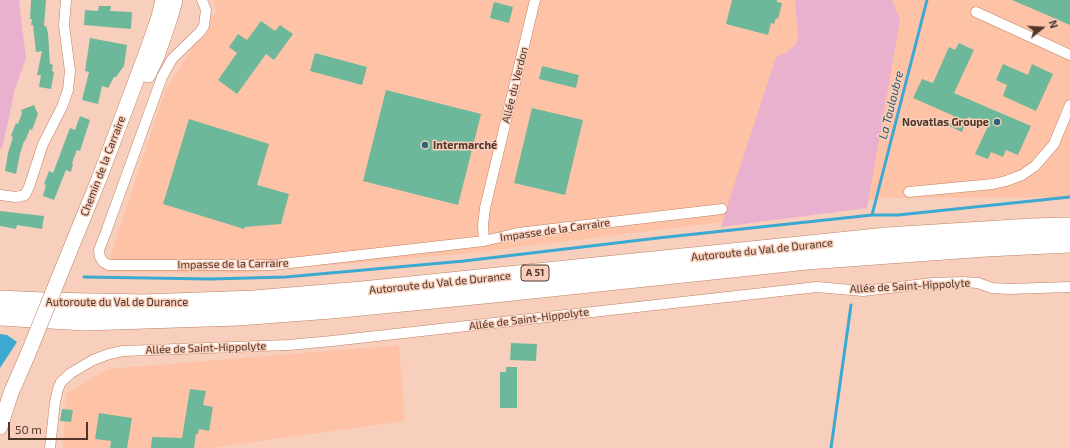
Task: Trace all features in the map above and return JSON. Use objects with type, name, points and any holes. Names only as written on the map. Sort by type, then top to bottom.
[{"type":"highway","name":"Autoroute du Val de Durance","points":[[0,300],[144,304],[254,300],[362,291],[887,237],[1070,227]]},
{"type":"highway","name":"Autoroute du Val de Durance","points":[[0,316],[85,321],[246,315],[331,309],[807,260],[1070,243]]},
{"type":"street","points":[[0,195],[16,198],[25,195],[43,144],[64,102],[68,90],[70,71],[64,25],[66,0]]},
{"type":"street","points":[[99,179],[157,56],[170,18],[169,0]]},
{"type":"street","name":"Chemin de la Carraire","points":[[1,421],[99,179],[159,17],[169,0]]},
{"type":"street","name":"Impasse de la Carraire","points":[[202,0],[206,10],[204,26],[200,32],[172,59],[162,77],[100,250],[100,257],[103,262],[109,265],[273,265],[484,241],[518,233],[722,209]]},
{"type":"street","name":"Allée du Verdon","points":[[484,241],[483,225],[485,208],[535,0]]},
{"type":"street","points":[[976,12],[1070,56]]},
{"type":"street","points":[[910,192],[993,184],[1022,175],[1035,166],[1054,144],[1070,105]]},
{"type":"street","name":"Allée de Saint-Hippolyte","points":[[50,448],[55,402],[61,382],[71,373],[93,360],[123,351],[289,345],[445,330],[817,287],[864,291],[933,283],[962,282],[978,283],[992,288],[1009,289],[1070,287]]},
{"type":"shaded area","points":[[0,0],[19,0],[26,58],[15,89],[2,149],[0,149]]},
{"type":"shaded area","points":[[212,0],[1070,0],[1070,197],[883,198],[739,220],[470,253],[242,273],[105,272],[165,90],[216,11]]},
{"type":"shaded area","points":[[795,0],[892,0],[900,20],[867,208],[721,227],[776,57],[787,52],[796,44],[798,36]]},
{"type":"shaded area","points":[[399,345],[405,421],[211,448],[63,448],[66,393],[108,369]]},
{"type":"water","points":[[0,334],[7,335],[17,342],[0,368]]},
{"type":"building","points":[[31,0],[46,0],[44,26],[46,26],[48,33],[50,64],[53,65],[52,71],[54,72],[51,89],[39,87],[41,75],[37,75],[42,51],[36,52],[33,25],[31,25],[32,19],[30,19]]},
{"type":"building","points":[[732,0],[777,0],[777,2],[782,3],[778,19],[776,18],[774,24],[771,23],[768,35],[726,24]]},
{"type":"building","points":[[1012,0],[1070,0],[1070,25]]},
{"type":"building","points":[[494,2],[513,7],[509,23],[490,18]]},
{"type":"building","points":[[99,6],[111,6],[110,11],[132,12],[131,29],[84,25],[85,10],[98,11]]},
{"type":"building","points":[[261,21],[275,31],[280,25],[293,34],[274,60],[266,54],[237,94],[218,80],[237,53],[229,47],[238,34],[247,40]]},
{"type":"building","points":[[90,38],[127,45],[124,66],[116,77],[114,77],[108,88],[102,86],[98,104],[82,100],[89,72],[85,71]]},
{"type":"building","points":[[959,43],[974,50],[954,93],[1031,126],[1018,155],[1006,150],[1003,157],[991,152],[988,159],[975,154],[988,126],[968,117],[962,132],[949,126],[954,116],[913,98],[922,79],[933,83],[949,47],[955,50]]},
{"type":"building","points":[[315,53],[367,67],[362,85],[310,71]]},
{"type":"building","points":[[1003,64],[1028,75],[1032,64],[1053,74],[1036,111],[1003,96],[1007,85],[996,80]]},
{"type":"building","points":[[542,66],[579,75],[576,88],[539,79]]},
{"type":"building","points":[[386,90],[481,114],[458,205],[363,181]]},
{"type":"building","points":[[34,105],[38,114],[32,130],[30,129],[24,141],[16,174],[5,171],[8,153],[13,137],[11,136],[16,123],[18,124],[22,113],[21,110]]},
{"type":"building","points":[[532,108],[583,120],[565,195],[514,183]]},
{"type":"building","points":[[80,116],[90,120],[80,151],[77,150],[72,163],[71,172],[66,170],[54,200],[43,196],[46,185],[44,184],[49,171],[53,173],[70,128],[75,130]]},
{"type":"building","points":[[189,119],[269,144],[257,185],[289,194],[281,224],[245,227],[244,229],[163,204]]},
{"type":"building","points":[[0,211],[44,216],[42,229],[17,225],[16,229],[0,226]]},
{"type":"building","points":[[511,343],[537,344],[536,361],[510,360]]},
{"type":"building","points":[[506,367],[517,367],[517,408],[500,408],[500,372],[506,372]]},
{"type":"building","points":[[190,389],[206,391],[203,405],[213,407],[209,431],[199,429],[198,434],[196,434],[194,448],[151,448],[152,437],[182,438]]},
{"type":"building","points":[[62,409],[73,410],[71,422],[60,421]]},
{"type":"building","points":[[99,413],[132,418],[127,448],[110,448],[111,441],[95,439]]},
{"type":"waterway","name":"La Touloubre","points":[[872,215],[927,0]]},
{"type":"waterway","points":[[84,277],[210,279],[286,277],[464,261],[872,215],[898,215],[1070,197]]},
{"type":"waterway","name":"La Touloubre","points":[[831,448],[851,305]]},
{"type":"place","name":"Novatlas Groupe","points":[[997,122]]},
{"type":"place","name":"Intermarché","points":[[425,145]]}]
